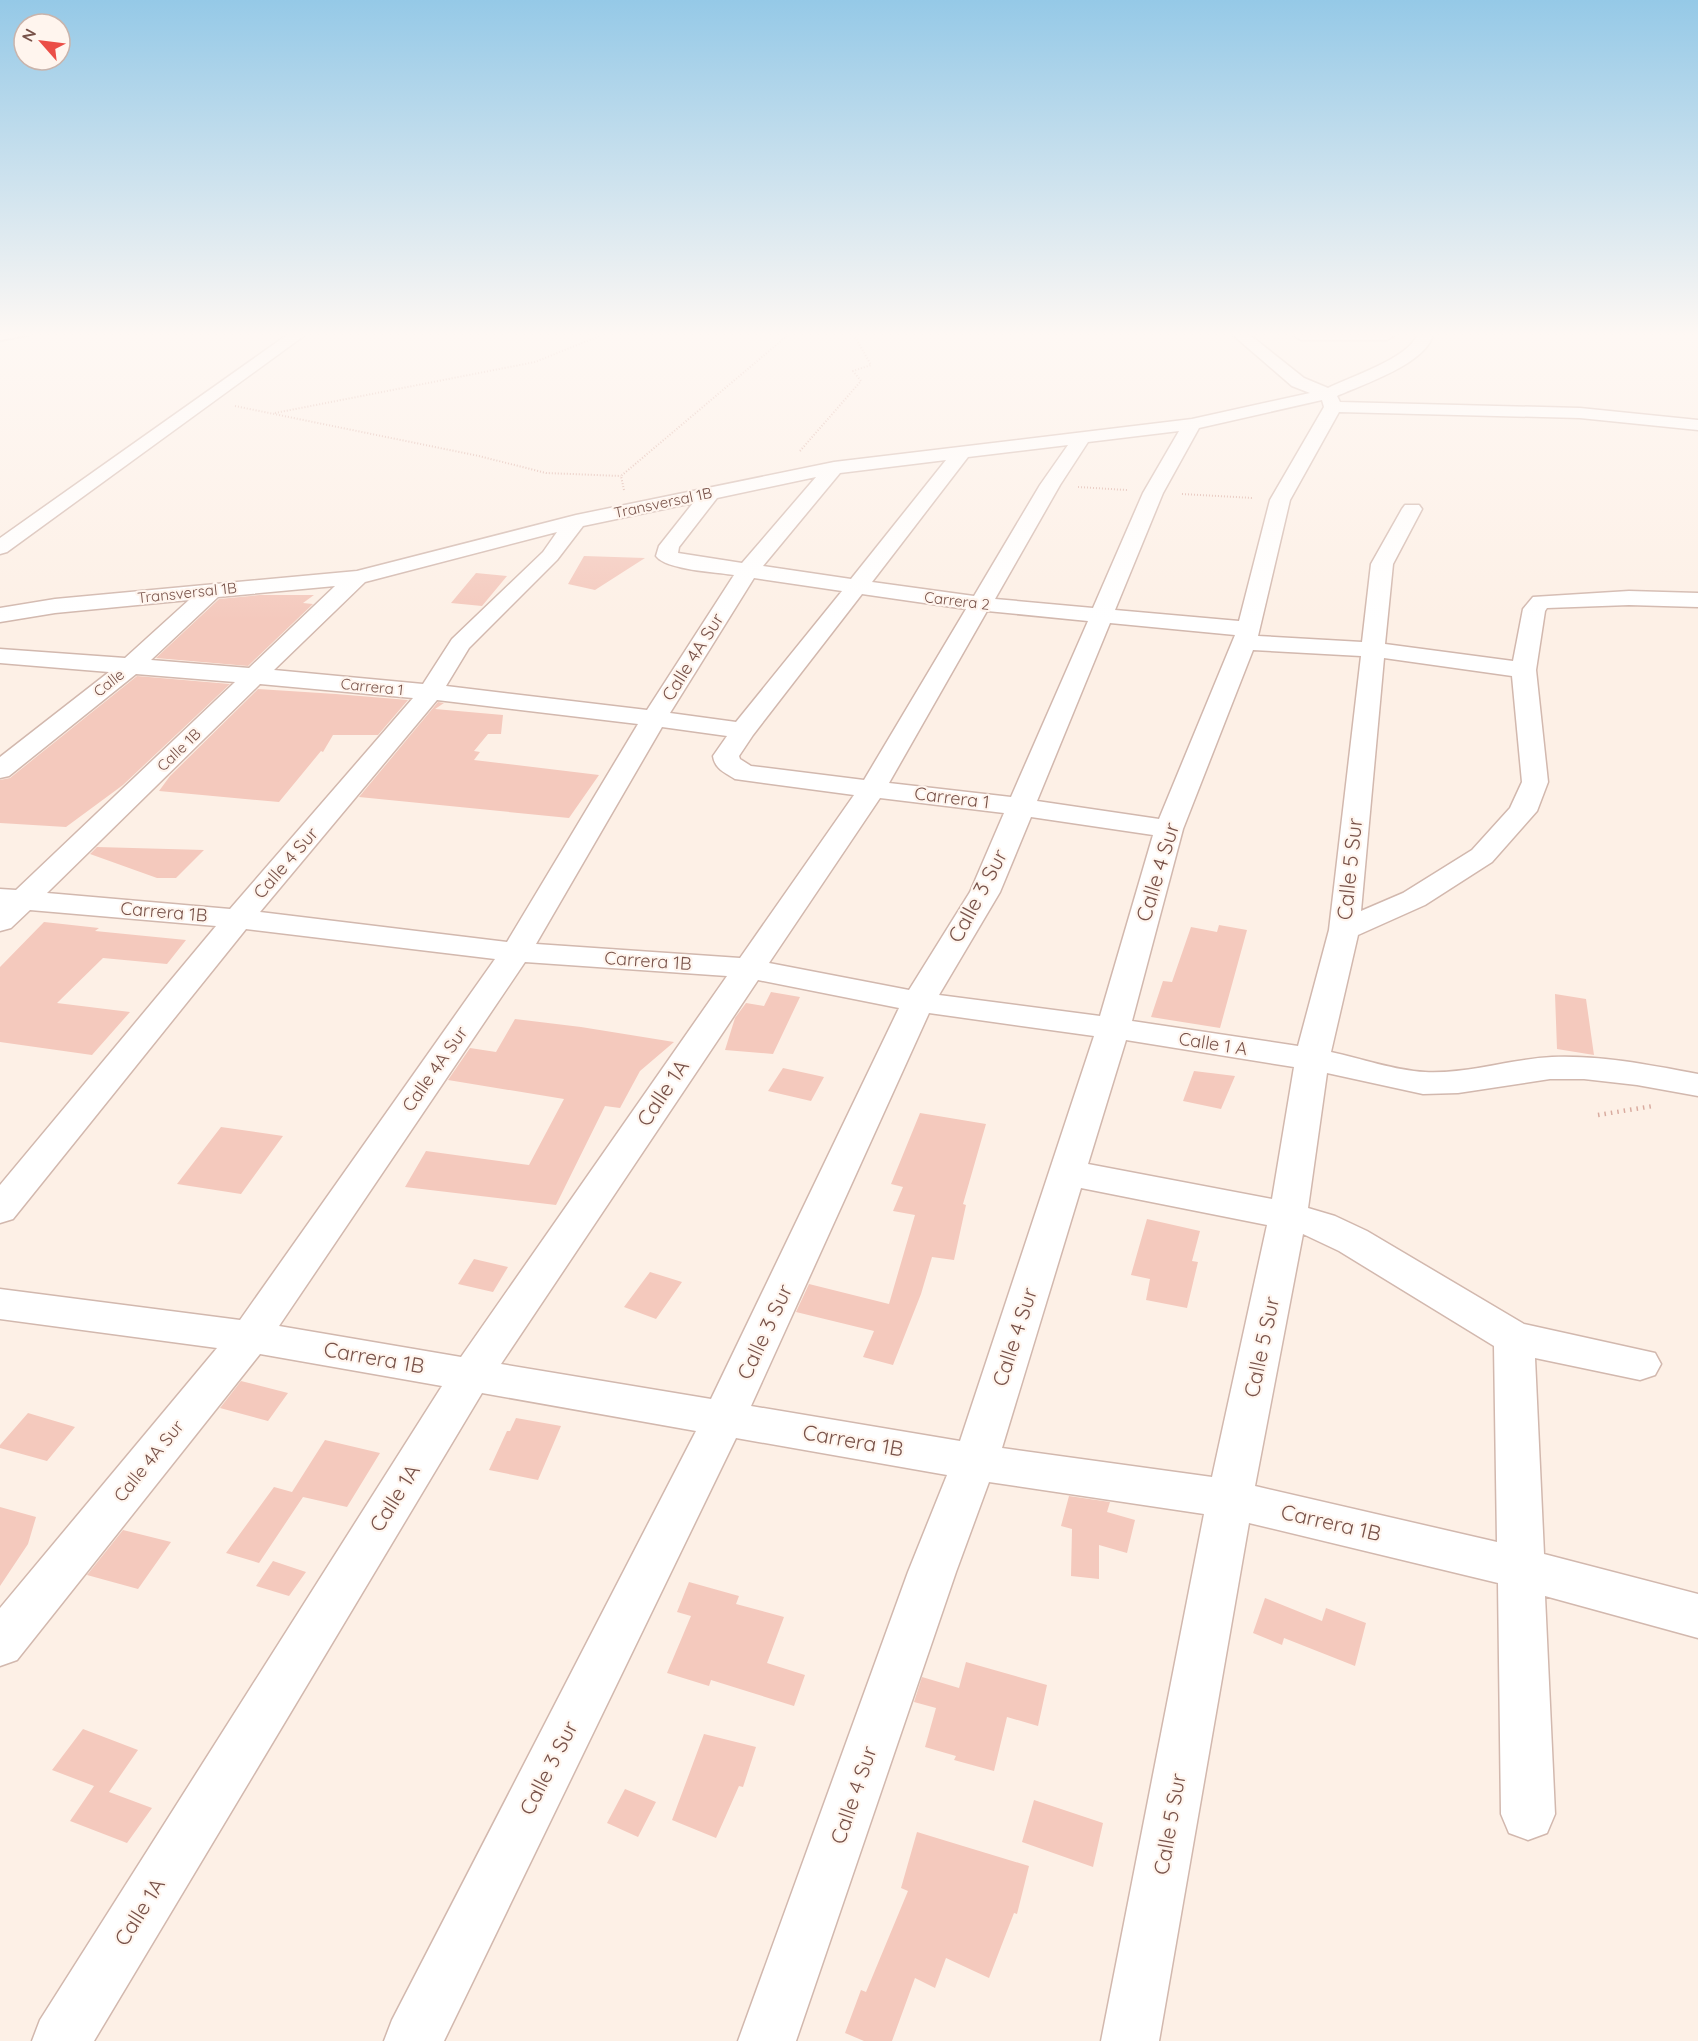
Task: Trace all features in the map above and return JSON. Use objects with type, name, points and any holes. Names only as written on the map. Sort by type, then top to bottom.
[{"type":"street","points":[[0,548],[163,430]]},
{"type":"street","name":"Transversal 1B","points":[[0,615],[55,606],[357,577],[576,521],[834,468],[1148,430]]},
{"type":"street","name":"Calle 3 Sur","points":[[413,2041],[724,1418],[918,1002],[985,891],[1153,492],[1188,430]]},
{"type":"street","name":"Calle 4 Sur","points":[[767,2041],[928,1584],[975,1462],[1113,1028],[1169,829],[1246,636],[1280,500],[1315,430]]},
{"type":"street","name":"Calle 1A","points":[[61,2041],[471,1375],[872,789],[980,604],[1080,440]]},
{"type":"street","points":[[743,731],[963,451]]},
{"type":"street","name":"Calle 4A Sur","points":[[0,1644],[250,1337],[516,952],[655,717],[747,571],[834,468]]},
{"type":"street","name":"Carrera 2","points":[[711,493],[669,546],[667,556],[677,560],[857,588],[980,604],[1100,616],[1524,670]]},
{"type":"street","name":"Calle 5 Sur","points":[[1130,2041],[1230,1499],[1288,1216],[1312,1059],[1344,930],[1382,564],[1412,508]]},
{"type":"street","name":"Calle 4 Sur","points":[[0,1210],[238,919],[430,693],[459,644],[550,556],[576,521]]},
{"type":"street","name":"Calle 1B","points":[[0,922],[11,899],[257,676],[357,577]]},
{"type":"street","name":"Calle","points":[[0,770],[131,666],[213,590]]},
{"type":"street","points":[[1344,930],[1414,899],[1482,856],[1523,812],[1535,782],[1524,670],[1534,609],[1541,602],[1629,598],[1698,600]]},
{"type":"street","points":[[0,654],[55,606]]},
{"type":"street","name":"Carrera 1","points":[[0,654],[257,676],[655,717],[743,731],[726,756],[727,763],[744,773],[1022,807],[1169,829]]},
{"type":"street","name":"Carrera 1B","points":[[11,899],[238,919],[516,952],[748,968],[918,1002],[1113,1028]]},
{"type":"street","name":"Calle 1 A","points":[[1113,1028],[1312,1059],[1423,1083],[1458,1082],[1550,1068],[1573,1068],[1637,1074],[1698,1085]]},
{"type":"street","points":[[1067,1173],[1288,1216],[1321,1226],[1353,1241],[1514,1338],[1640,1364]]},
{"type":"street","name":"Carrera 1B","points":[[0,1304],[250,1337],[975,1462],[1230,1499],[1520,1568],[1698,1616]]},
{"type":"street","points":[[1514,1338],[1528,1814]]},
{"type":"path","points":[[351,430],[478,456],[546,473],[621,477],[676,430]]},
{"type":"path","points":[[774,480],[818,430]]},
{"type":"path","points":[[621,477],[627,500],[634,508]]},
{"type":"building","points":[[584,556],[645,558],[595,590],[568,584]]},
{"type":"building","points":[[476,573],[507,576],[482,606],[451,603]]},
{"type":"building","points":[[260,595],[314,595],[303,603],[313,604],[248,666],[156,658],[219,599]]},
{"type":"building","points":[[137,676],[230,684],[123,785],[66,827],[0,823],[0,780],[10,778]]},
{"type":"building","points":[[258,689],[408,700],[378,735],[333,735],[323,752],[321,751],[279,802],[159,791],[170,776]]},
{"type":"building","points":[[438,702],[444,703],[435,709],[503,715],[501,734],[488,734],[474,751],[480,752],[474,760],[599,775],[569,818],[359,797]]},
{"type":"building","points":[[97,847],[204,850],[176,878],[157,878],[90,854]]},
{"type":"building","points":[[44,922],[99,928],[95,931],[186,940],[167,964],[103,958],[57,1003],[130,1012],[92,1055],[0,1042],[0,967]]},
{"type":"building","points":[[1219,925],[1247,930],[1220,1028],[1151,1017],[1163,981],[1172,982],[1191,927],[1217,932]]},
{"type":"building","points":[[771,992],[800,997],[773,1054],[725,1050],[735,1018],[746,1003],[764,1006]]},
{"type":"building","points":[[1555,994],[1586,999],[1594,1055],[1557,1049]]},
{"type":"building","points":[[515,1019],[674,1042],[640,1071],[620,1108],[605,1106],[556,1205],[405,1187],[426,1151],[529,1165],[564,1099],[448,1080],[470,1048],[496,1052]]},
{"type":"building","points":[[783,1068],[824,1077],[811,1101],[768,1091]]},
{"type":"building","points":[[1194,1071],[1235,1076],[1221,1109],[1183,1101]]},
{"type":"building","points":[[920,1113],[986,1124],[963,1204],[966,1205],[954,1260],[932,1257],[921,1294],[893,1365],[863,1357],[874,1331],[796,1312],[809,1284],[889,1304],[915,1215],[893,1211],[903,1187],[891,1184]]},
{"type":"building","points":[[221,1127],[283,1136],[241,1194],[177,1184]]},
{"type":"building","points":[[1147,1219],[1200,1231],[1192,1261],[1198,1262],[1187,1308],[1146,1300],[1150,1279],[1131,1275]]},
{"type":"building","points":[[474,1259],[508,1267],[493,1292],[458,1284]]},
{"type":"building","points":[[650,1272],[682,1282],[656,1319],[624,1307]]},
{"type":"building","points":[[241,1381],[288,1393],[268,1421],[220,1408]]},
{"type":"building","points":[[28,1413],[75,1427],[47,1461],[0,1448],[0,1445]]},
{"type":"building","points":[[516,1418],[561,1426],[538,1480],[489,1470],[507,1431],[510,1431]]},
{"type":"building","points":[[325,1440],[380,1453],[347,1507],[303,1497],[259,1563],[226,1553],[274,1487],[292,1492]]},
{"type":"building","points":[[1069,1496],[1110,1502],[1107,1512],[1135,1520],[1127,1553],[1099,1545],[1099,1579],[1071,1576],[1072,1529],[1061,1526]]},
{"type":"building","points":[[0,1507],[36,1517],[28,1544],[0,1586]]},
{"type":"building","points":[[123,1530],[171,1542],[138,1589],[87,1575]]},
{"type":"building","points":[[273,1561],[306,1572],[289,1596],[256,1586]]},
{"type":"building","points":[[689,1582],[739,1596],[736,1604],[784,1617],[767,1663],[805,1675],[794,1706],[711,1680],[709,1686],[667,1673],[691,1616],[677,1612]]},
{"type":"building","points":[[1265,1598],[1322,1621],[1326,1608],[1366,1623],[1355,1666],[1284,1638],[1282,1645],[1253,1633]]},
{"type":"building","points":[[966,1662],[1047,1685],[1038,1726],[1007,1717],[994,1771],[954,1760],[956,1756],[925,1747],[936,1708],[914,1702],[922,1677],[959,1688]]},
{"type":"building","points":[[83,1729],[138,1750],[109,1792],[152,1808],[127,1843],[70,1821],[94,1786],[52,1770]]},
{"type":"building","points":[[704,1734],[756,1747],[743,1787],[739,1786],[716,1838],[672,1820]]},
{"type":"building","points":[[625,1789],[656,1802],[638,1837],[607,1823]]},
{"type":"building","points":[[1034,1800],[1103,1823],[1093,1867],[1022,1842]]},
{"type":"building","points":[[917,1832],[1029,1866],[1017,1914],[1014,1913],[989,1978],[946,1958],[935,1988],[915,1978],[892,2041],[864,2041],[845,2033],[861,1990],[866,1992],[908,1891],[901,1888]]}]
